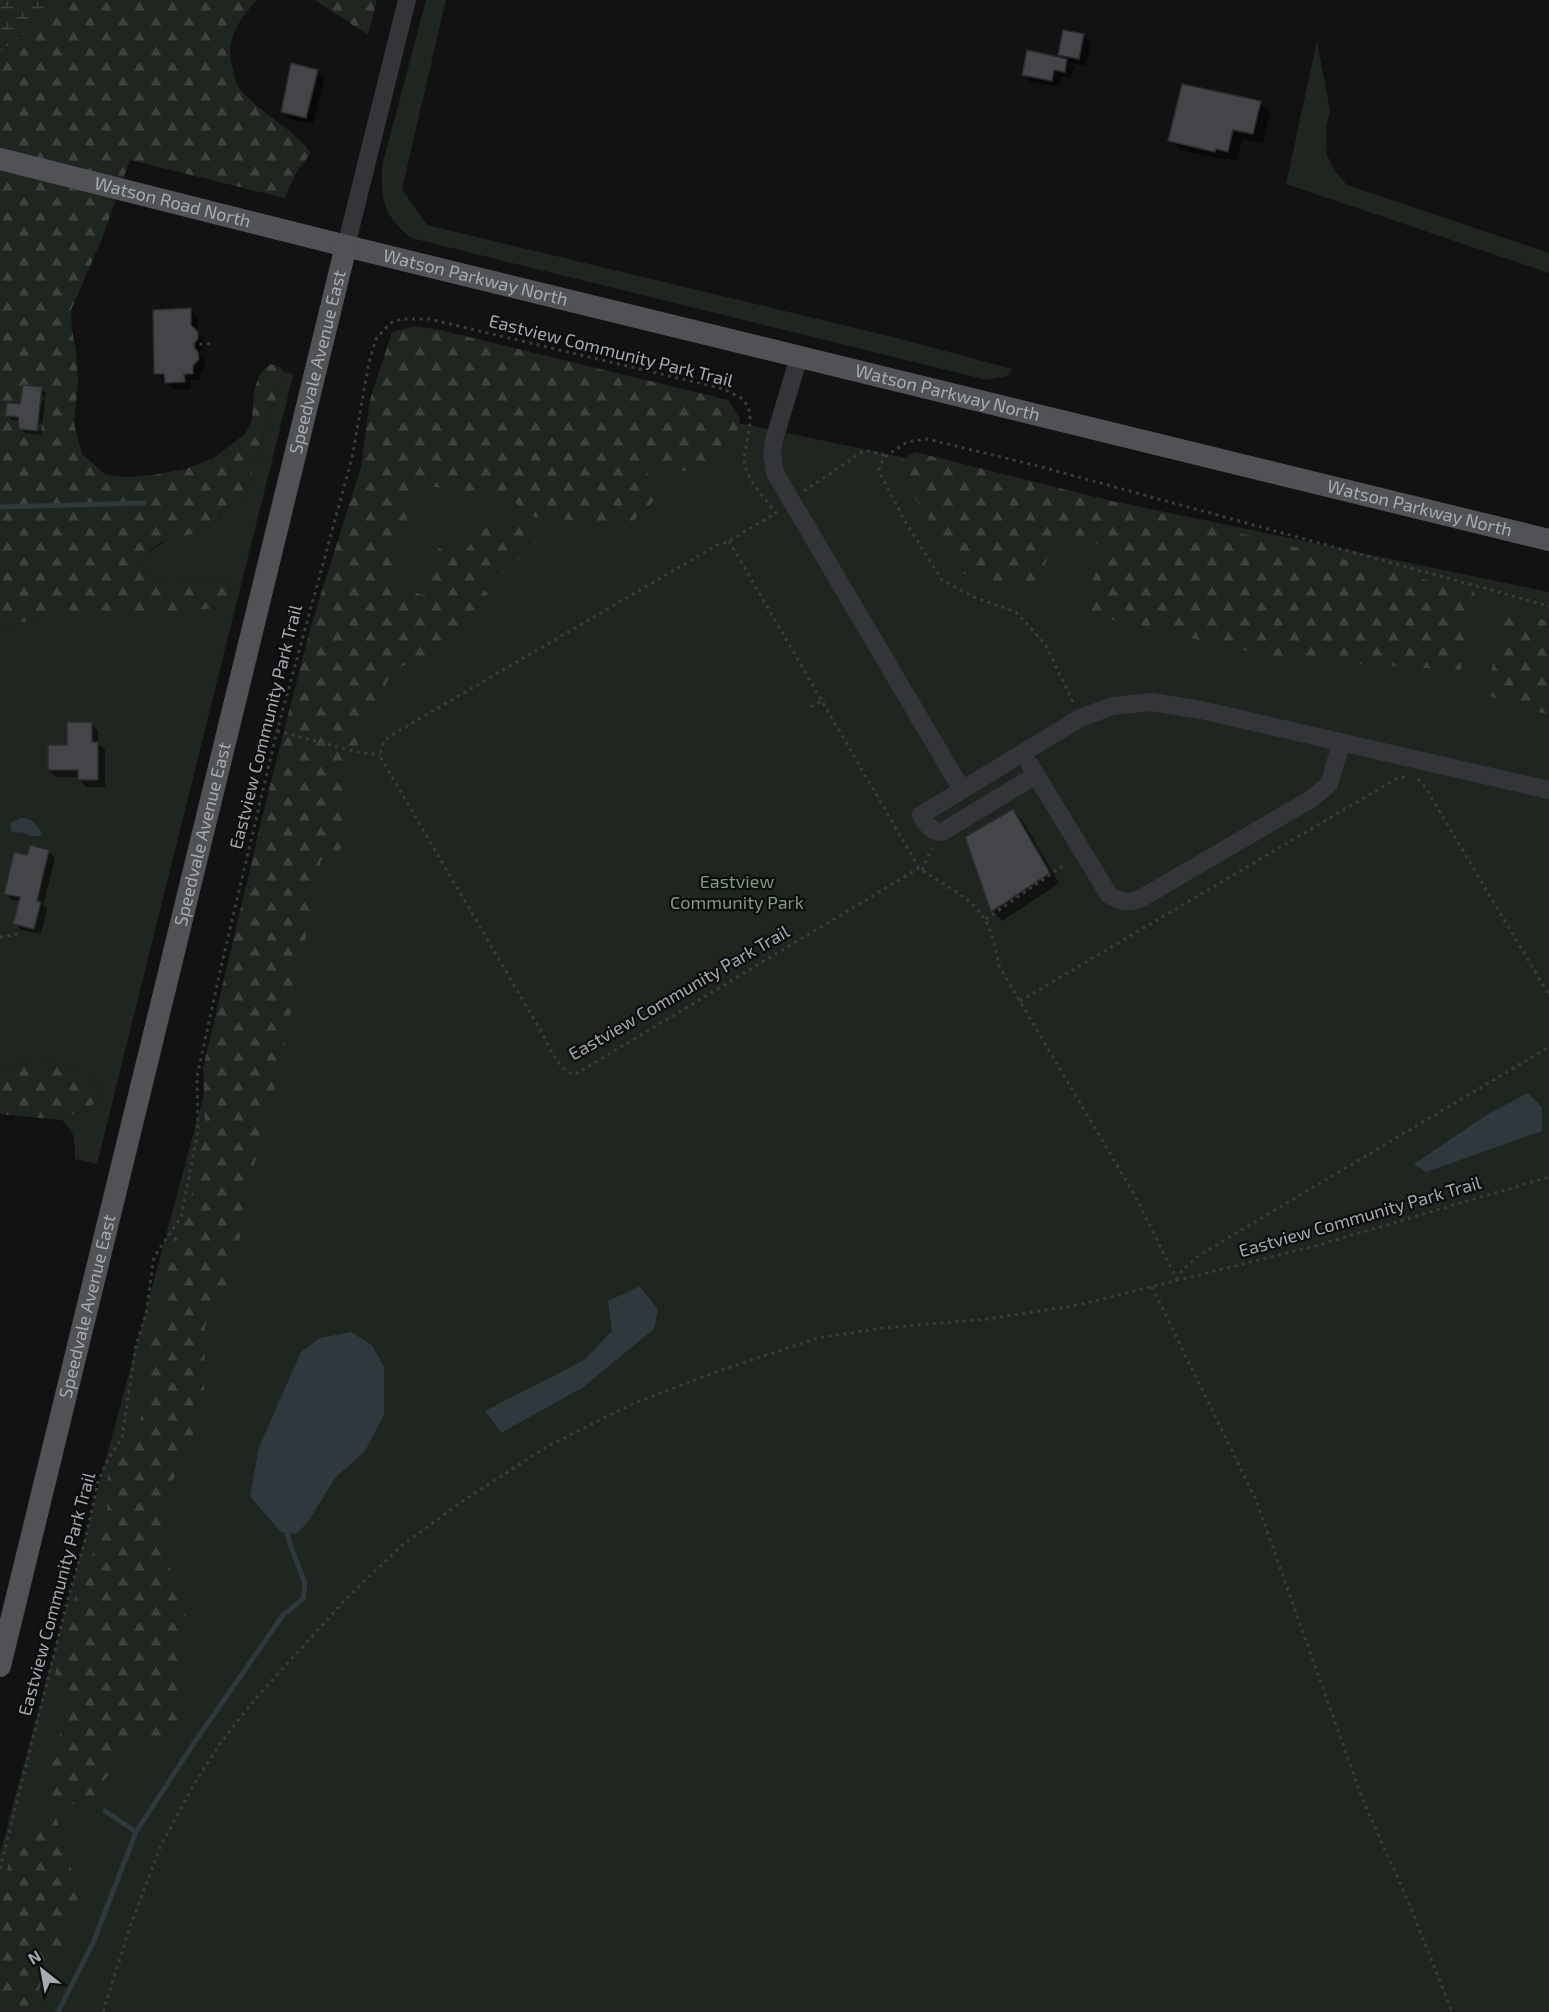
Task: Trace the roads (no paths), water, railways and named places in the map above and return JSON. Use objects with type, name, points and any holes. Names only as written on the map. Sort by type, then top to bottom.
[{"type":"main road","name":"Watson Road North","points":[[0,159],[346,246]]},
{"type":"main road","name":"Watson Parkway North","points":[[346,246],[1549,540]]},
{"type":"main road","name":"Speedvale Avenue East","points":[[0,1666],[346,246]]},
{"type":"street","name":"Speedvale Avenue East","points":[[346,246],[407,0]]},
{"type":"street","points":[[799,357],[774,440],[772,454],[776,473],[962,790]]},
{"type":"street","points":[[1036,775],[938,832],[928,827],[921,814],[1080,718],[1113,706],[1152,702],[1201,710],[1549,790]]},
{"type":"street","points":[[1023,753],[1109,896],[1119,902],[1129,903],[1140,899],[1311,800],[1329,784],[1341,744]]},
{"type":"waterway","points":[[0,507],[144,503]]},
{"type":"waterway","points":[[136,1832],[192,1746],[283,1615],[303,1599],[305,1583],[287,1534]]},
{"type":"waterway","points":[[58,2012],[93,1943],[136,1832],[105,1811]]},
{"type":"park label","name":"Eastview Community Park","points":[[737,892]]}]
